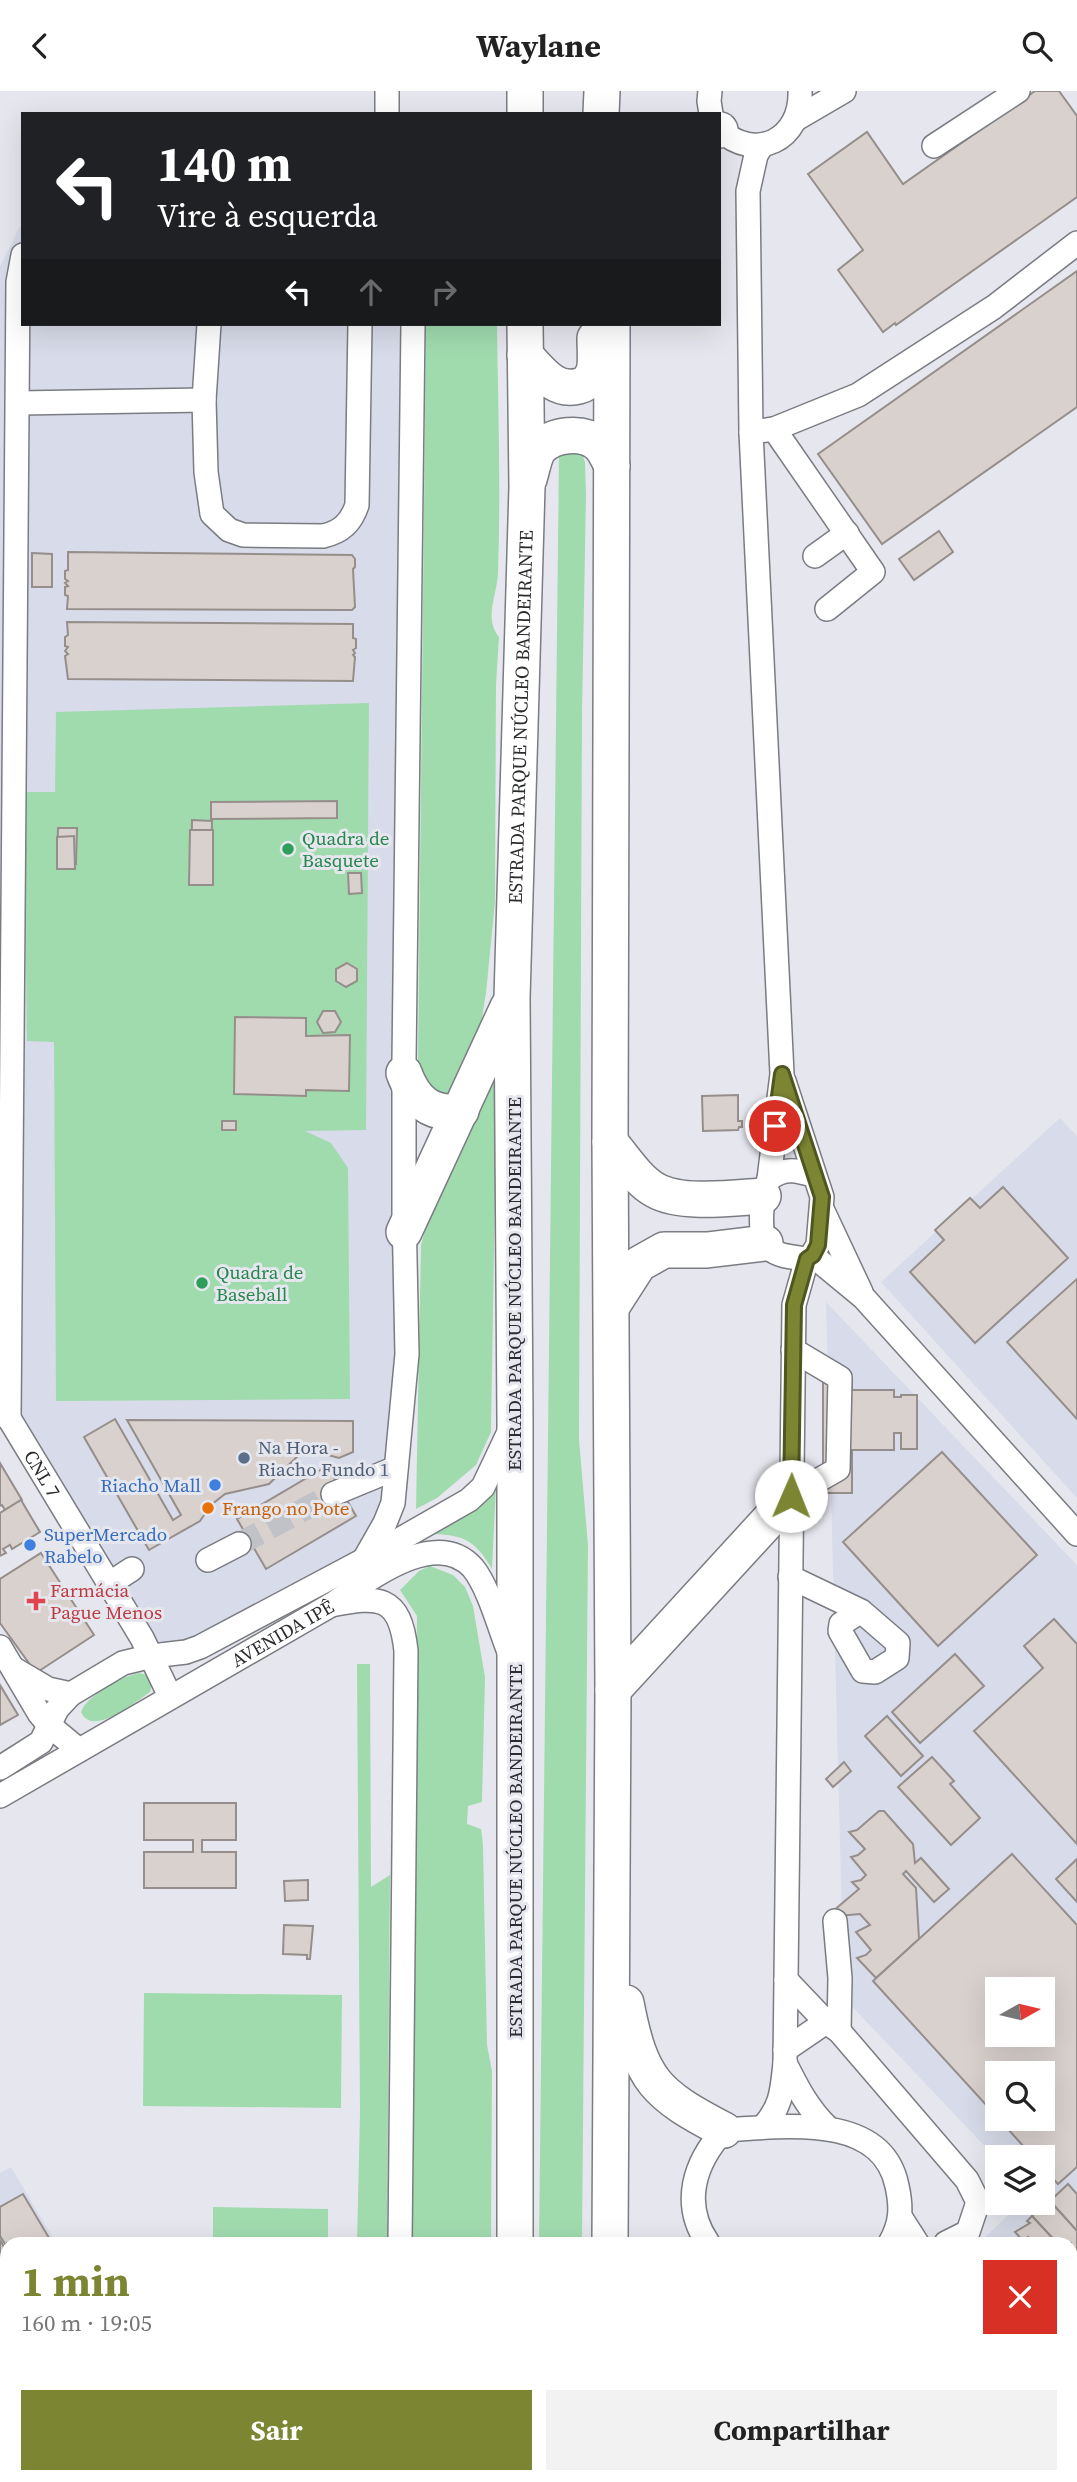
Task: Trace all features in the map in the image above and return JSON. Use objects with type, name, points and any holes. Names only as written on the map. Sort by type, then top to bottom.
[{"type":"highway","points":[[601,112],[602,91]]},
{"type":"highway","points":[[614,91],[614,112]]},
{"type":"highway","points":[[525,339],[543,375],[562,388],[585,384],[595,368],[595,326]]},
{"type":"highway","points":[[610,2237],[613,1931],[610,1142],[612,326]]},
{"type":"highway","name":"ESTRADA PARQUE NÚCLEO BANDEIRANTE","points":[[515,2237],[512,998],[527,487],[525,339]]},
{"type":"highway","points":[[527,487],[539,449],[551,440],[564,436],[580,436],[599,444],[612,466]]},
{"type":"highway","points":[[404,1232],[512,998]]},
{"type":"highway","points":[[404,1073],[413,1094],[430,1109],[443,1112],[461,1111]]},
{"type":"highway","points":[[610,1142],[645,1183],[667,1195],[682,1198],[766,1188]]},
{"type":"highway","points":[[612,1306],[639,1264],[664,1250],[771,1248]]},
{"type":"highway","points":[[613,1690],[791,1496]]},
{"type":"highway","points":[[613,1931],[633,2039],[643,2066],[667,2097],[724,2130]]},
{"type":"street","points":[[387,91],[387,112]]},
{"type":"street","points":[[710,91],[711,112]]},
{"type":"street","points":[[723,132],[747,145],[776,141],[788,131],[796,119],[800,91]]},
{"type":"street","points":[[796,119],[844,91]]},
{"type":"street","points":[[934,146],[1018,91]]},
{"type":"street","points":[[723,132],[738,151],[748,191]]},
{"type":"street","points":[[762,145],[756,155],[748,191],[751,432],[782,1074],[762,1212],[771,1248],[794,1305]]},
{"type":"street","points":[[751,432],[774,429],[858,395],[994,307],[1077,243]]},
{"type":"street","points":[[5,1411],[7,837],[18,403],[9,282],[21,259]]},
{"type":"street","points":[[209,326],[204,400],[208,498],[212,514],[229,530],[243,535],[323,536],[334,533],[352,519],[357,505],[360,326]]},
{"type":"street","points":[[364,1560],[393,1503],[407,1355],[404,1073],[413,326]]},
{"type":"street","points":[[18,403],[204,400]]},
{"type":"street","points":[[774,429],[873,572],[827,609]]},
{"type":"street","points":[[815,556],[847,533]]},
{"type":"street","points":[[763,2127],[775,2114],[780,2098],[785,2057],[794,1305],[810,1257],[818,1245],[822,1208],[822,1197],[782,1074]]},
{"type":"street","points":[[766,1188],[783,1170],[802,1171],[815,1176]]},
{"type":"street","points":[[822,1208],[864,1298]]},
{"type":"street","points":[[771,1248],[810,1257],[864,1298],[1077,1534]]},
{"type":"street","points":[[791,1496],[838,1469],[840,1378],[793,1350]]},
{"type":"street","name":"CNL 7","points":[[5,1411],[152,1656],[170,1696]]},
{"type":"street","name":"AVENIDA IPÊ","points":[[0,1768],[41,1742],[57,1709],[71,1694],[123,1663],[187,1652],[200,1647],[364,1560],[469,1500],[483,1487],[515,1418]]},
{"type":"street","points":[[332,1494],[396,1468]]},
{"type":"street","points":[[208,1560],[239,1544]]},
{"type":"street","name":"AVENIDA IPÊ","points":[[0,1796],[407,1559],[436,1552],[449,1553],[464,1560],[473,1569],[482,1582],[514,1667]]},
{"type":"street","points":[[109,1584],[132,1569]]},
{"type":"street","points":[[790,1577],[861,1611]]},
{"type":"street","points":[[331,1605],[366,1598],[382,1602],[395,1612],[401,1623],[406,1651],[400,2237]]},
{"type":"street","points":[[123,1663],[128,1615]]},
{"type":"street","points":[[0,1647],[29,1698],[50,1726],[79,1750]]},
{"type":"street","points":[[14,1669],[48,1689],[71,1694]]},
{"type":"street","points":[[785,2057],[833,2026],[840,1978],[835,1921]]},
{"type":"street","points":[[786,1980],[833,2026],[967,2180],[978,2202],[968,2232],[958,2237]]},
{"type":"street","points":[[785,2057],[813,2115],[828,2128]]},
{"type":"street","points":[[704,2237],[694,2209],[694,2188],[698,2170],[708,2148],[724,2130],[763,2127],[828,2128],[854,2135],[875,2148],[887,2160],[895,2175],[901,2218],[913,2237]]},
{"type":"street","points":[[893,2237],[901,2218]]},
{"type":"shaded area","points":[[21,226],[21,326],[425,326],[403,1444],[364,1560],[150,1658],[0,1399],[0,267]]},
{"type":"shaded area","points":[[1060,1118],[1077,1136],[1077,1498],[881,1282]]},
{"type":"shaded area","points":[[826,1302],[1077,1565],[1077,2237],[985,2237],[1008,2215],[1055,2215],[1055,2145],[985,2146],[844,1998]]},
{"type":"shaded area","points":[[11,2167],[52,2237],[0,2237],[0,2173]]},
{"type":"green space","points":[[426,326],[497,326],[499,540],[497,580],[492,605],[492,622],[499,637],[496,685],[495,902],[486,993],[480,1031],[446,1104],[419,1078]]},
{"type":"green space","points":[[580,448],[585,462],[586,495],[582,714],[579,1439],[588,1545],[582,2237],[539,2237],[559,454]]},
{"type":"green space","points":[[369,703],[366,1130],[305,1131],[331,1143],[348,1168],[350,1399],[56,1401],[54,1042],[27,1041],[24,792],[55,792],[56,712]]},
{"type":"green space","points":[[497,1069],[491,1432],[476,1465],[437,1498],[416,1509],[421,1245],[434,1201]]},
{"type":"green space","points":[[496,1486],[492,1569],[480,1551],[468,1541],[431,1534],[480,1503]]},
{"type":"green space","points":[[430,1566],[453,1575],[465,1587],[473,1606],[485,1677],[482,1802],[468,1806],[467,1824],[481,1829],[483,1845],[487,2045],[492,2071],[491,2237],[412,2237],[417,1616],[400,1590],[419,1571]]},
{"type":"green space","points":[[357,1664],[370,1664],[371,1887],[390,1875],[387,2237],[357,2237],[360,2113]]},
{"type":"green space","points":[[139,1673],[148,1675],[152,1684],[150,1692],[134,1703],[104,1720],[87,1719],[81,1712],[90,1700],[106,1688]]},
{"type":"green space","points":[[144,1993],[342,1995],[341,2108],[143,2106]]},
{"type":"green space","points":[[213,2207],[328,2209],[328,2237],[213,2237]]},
{"type":"building","points":[[1035,91],[1059,91],[1077,116],[1077,197],[883,332],[838,270],[863,250],[808,174],[867,132],[903,184]]},
{"type":"building","points":[[1077,271],[1077,407],[882,544],[818,454]]},
{"type":"building","points":[[939,531],[953,552],[914,580],[899,559]]},
{"type":"building","points":[[68,552],[352,555],[355,559],[355,607],[352,610],[67,609],[68,596],[65,595],[65,587],[68,586],[65,583],[68,581],[65,579],[65,571],[68,570]]},
{"type":"building","points":[[32,553],[52,554],[52,587],[32,587]]},
{"type":"building","points":[[67,622],[353,624],[356,648],[353,650],[353,681],[68,679],[65,656],[68,654],[65,651],[68,647],[65,646]]},
{"type":"building","points":[[337,801],[337,818],[211,819],[211,802]]},
{"type":"building","points":[[192,820],[212,821],[211,882],[191,881]]},
{"type":"building","points":[[58,828],[77,828],[76,864],[57,864]]},
{"type":"building","points":[[190,830],[213,830],[213,885],[189,885]]},
{"type":"building","points":[[74,836],[75,869],[57,869],[57,837]]},
{"type":"building","points":[[348,873],[361,873],[362,893],[349,894]]},
{"type":"building","points":[[347,963],[357,969],[357,981],[346,987],[336,981],[336,969]]},
{"type":"building","points":[[323,1011],[335,1011],[341,1022],[335,1032],[323,1033],[317,1022]]},
{"type":"building","points":[[235,1017],[306,1018],[306,1036],[350,1035],[349,1091],[306,1090],[306,1096],[234,1094]]},
{"type":"building","points":[[738,1095],[738,1121],[742,1121],[742,1127],[738,1130],[703,1131],[702,1096]]},
{"type":"building","points":[[222,1121],[236,1121],[236,1130],[222,1130]]},
{"type":"building","points":[[1003,1187],[1068,1258],[975,1343],[910,1272],[944,1240],[935,1230],[970,1198],[980,1208]]},
{"type":"building","points":[[1077,1279],[1077,1419],[1007,1342]]},
{"type":"building","points":[[823,1379],[852,1379],[852,1390],[894,1390],[894,1397],[917,1395],[917,1449],[901,1449],[901,1433],[894,1433],[894,1450],[852,1450],[852,1493],[823,1493]]},
{"type":"building","name":"Riacho Mall","points":[[115,1419],[173,1520],[181,1515],[127,1420],[353,1421],[353,1452],[339,1458],[313,1451],[302,1452],[269,1484],[225,1494],[211,1505],[200,1521],[149,1550],[84,1437]]},
{"type":"building","points":[[942,1452],[1037,1555],[938,1646],[843,1542]]},
{"type":"building","points":[[0,1463],[22,1500],[5,1510],[0,1506]]},
{"type":"building","points":[[327,1466],[356,1516],[266,1569],[237,1519]]},
{"type":"building","points":[[21,1500],[40,1532],[12,1549],[10,1545],[3,1549],[6,1553],[0,1556],[0,1513]]},
{"type":"building","name":"Farmácia Pague Menos","points":[[41,1553],[94,1635],[36,1673],[0,1623],[0,1579]]},
{"type":"building","points":[[1054,1619],[1077,1644],[1077,1844],[974,1731],[1043,1668],[1024,1646]]},
{"type":"building","points":[[955,1654],[984,1686],[920,1743],[892,1712]]},
{"type":"building","points":[[0,1685],[18,1715],[0,1725]]},
{"type":"building","points":[[887,1716],[923,1756],[901,1776],[865,1736]]},
{"type":"building","points":[[932,1757],[954,1781],[950,1784],[980,1818],[951,1845],[898,1787]]},
{"type":"building","points":[[844,1762],[851,1771],[833,1787],[826,1779]]},
{"type":"building","points":[[144,1803],[236,1803],[236,1840],[202,1840],[202,1852],[236,1852],[236,1888],[144,1888],[144,1852],[193,1852],[193,1840],[144,1840]]},
{"type":"building","points":[[879,1811],[884,1811],[913,1844],[915,1863],[921,1858],[949,1889],[934,1902],[906,1871],[903,1874],[916,1888],[919,1939],[876,1978],[857,1958],[871,1950],[856,1932],[870,1925],[860,1914],[826,1917],[859,1889],[852,1882],[861,1880],[866,1875],[851,1857],[865,1849],[849,1832],[857,1830]]},
{"type":"building","points":[[1012,1854],[1077,1925],[1077,2167],[1058,2184],[1055,2181],[1055,2145],[1022,2145],[1010,2131],[1055,2131],[1055,2061],[985,2061],[985,2104],[873,1981]]},
{"type":"building","points":[[1077,1859],[1077,1902],[1056,1879]]},
{"type":"building","points":[[308,1880],[308,1900],[285,1901],[284,1881]]},
{"type":"building","points":[[284,1925],[313,1926],[310,1959],[307,1959],[307,1955],[283,1954]]},
{"type":"building","points":[[1068,2184],[1077,2194],[1077,2231],[1055,2207],[1055,2196]]},
{"type":"building","points":[[23,2194],[48,2237],[1,2237],[0,2207]]},
{"type":"building","points":[[1055,2207],[1077,2231],[1077,2237],[1051,2237],[1032,2216],[1055,2215]]},
{"type":"building","points":[[1032,2216],[1051,2237],[1019,2237],[1015,2232],[1030,2223],[1027,2221]]},
{"type":"tunnel","points":[[239,1544],[333,1494]]},
{"type":"place","name":"Quadra de Basquete","points":[[288,849]]},
{"type":"place","name":"Quadra de Baseball","points":[[202,1283]]},
{"type":"place","name":"Na Hora - Riacho Fundo 1","points":[[244,1458]]},
{"type":"place","name":"Riacho Mall","points":[[215,1485]]},
{"type":"place","name":"Frango no Pote","points":[[208,1508]]},
{"type":"place","name":"SuperMercado Rabelo","points":[[30,1545]]},
{"type":"place","name":"Farmácia Pague Menos","points":[[36,1601]]},
{"type":"route","points":[[775,1126],[782,1074],[822,1197],[818,1245],[813,1255],[807,1259],[794,1305],[791,1496]]}]
